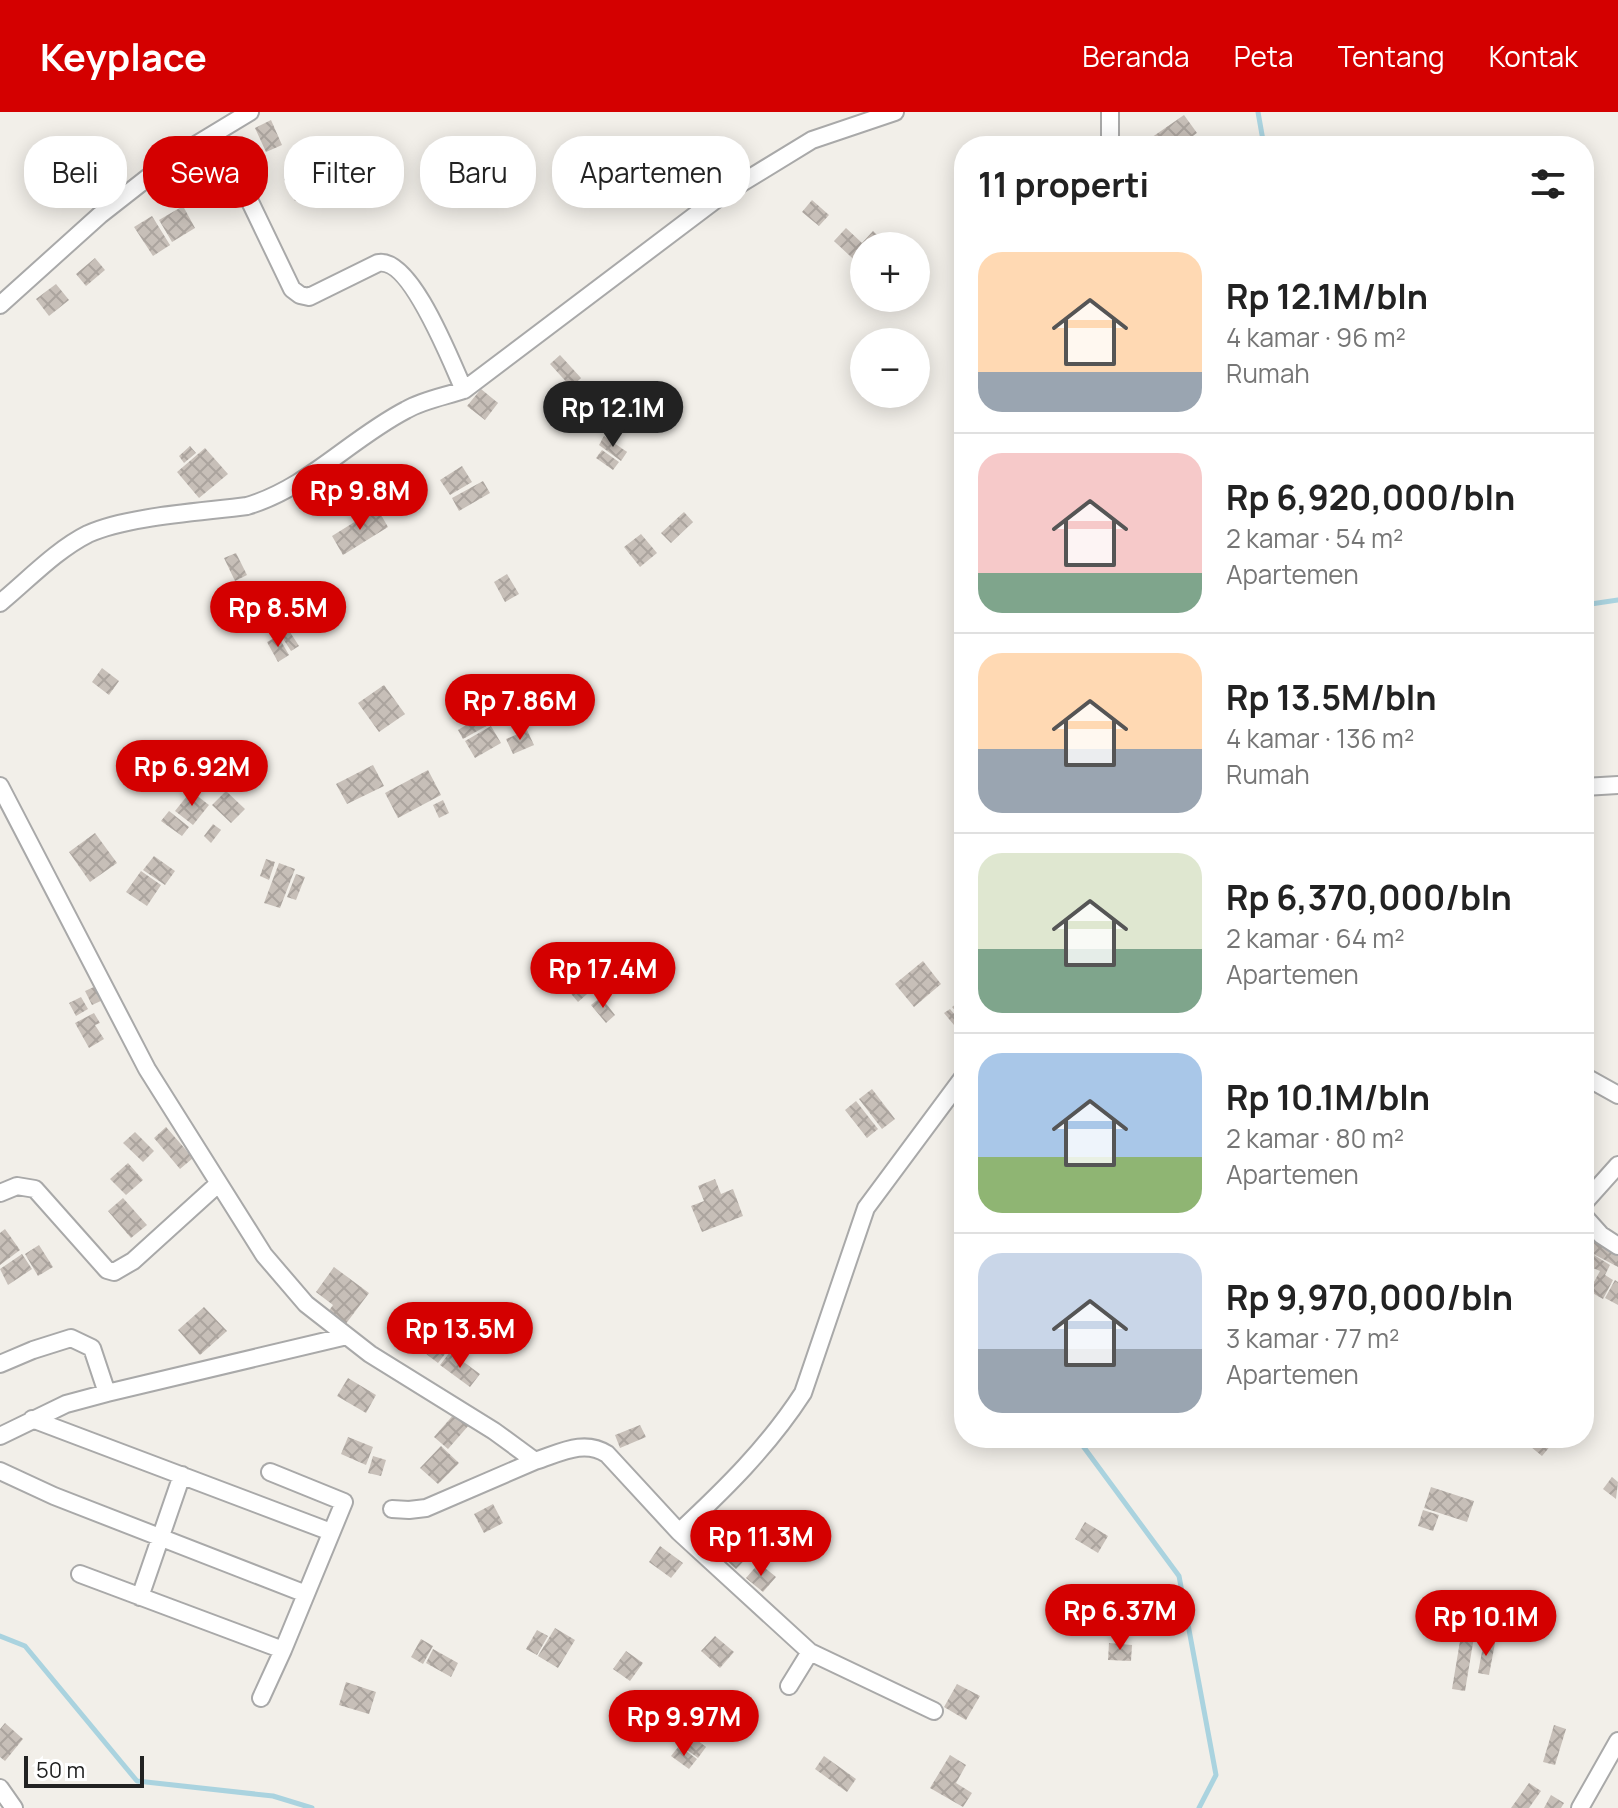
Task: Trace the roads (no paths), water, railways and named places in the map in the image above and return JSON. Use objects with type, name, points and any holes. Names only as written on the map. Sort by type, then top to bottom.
[{"type":"street","points":[[0,305],[100,215],[169,161],[250,112]]},
{"type":"street","points":[[0,603],[75,542],[90,534],[131,522],[247,506],[265,501],[296,485],[407,409],[464,390],[722,195],[812,140],[895,112]]},
{"type":"street","points":[[1110,112],[1110,136]]},
{"type":"street","points":[[217,133],[292,289],[309,297],[378,263],[393,265],[404,274],[439,333],[464,390]]},
{"type":"street","points":[[1594,786],[1618,785]]},
{"type":"street","points":[[0,786],[147,1069],[264,1255],[306,1304],[370,1354],[494,1431],[535,1461]]},
{"type":"street","points":[[1594,1082],[1618,1095]]},
{"type":"street","points":[[679,1532],[741,1473],[786,1419],[803,1393],[866,1208],[954,1089]]},
{"type":"street","points":[[1594,1192],[1618,1165]]},
{"type":"street","points":[[0,1193],[17,1186],[35,1189],[107,1270],[114,1272],[133,1261],[218,1184]]},
{"type":"street","points":[[1594,1227],[1618,1246]]},
{"type":"street","points":[[0,1436],[66,1404],[347,1336]]},
{"type":"street","points":[[0,1364],[71,1338],[92,1348],[107,1393]]},
{"type":"street","points":[[32,1419],[331,1532]]},
{"type":"street","points":[[392,1509],[426,1508],[535,1461],[581,1446],[596,1447],[607,1454],[679,1532],[810,1652],[934,1711]]},
{"type":"street","points":[[0,1471],[54,1496],[306,1594]]},
{"type":"street","points":[[261,1698],[344,1502],[270,1472]]},
{"type":"street","points":[[140,1597],[182,1475]]},
{"type":"street","points":[[80,1574],[283,1650]]},
{"type":"street","points":[[789,1686],[810,1652]]},
{"type":"street","points":[[1580,1808],[1618,1741]]},
{"type":"street","points":[[0,1788],[14,1808]]},
{"type":"waterway","points":[[1258,112],[1262,136]]},
{"type":"waterway","points":[[1594,604],[1618,600]]},
{"type":"waterway","points":[[1084,1448],[1179,1576],[1216,1775],[1199,1808]]},
{"type":"waterway","points":[[0,1636],[25,1646],[137,1781],[273,1796],[312,1808]]}]
